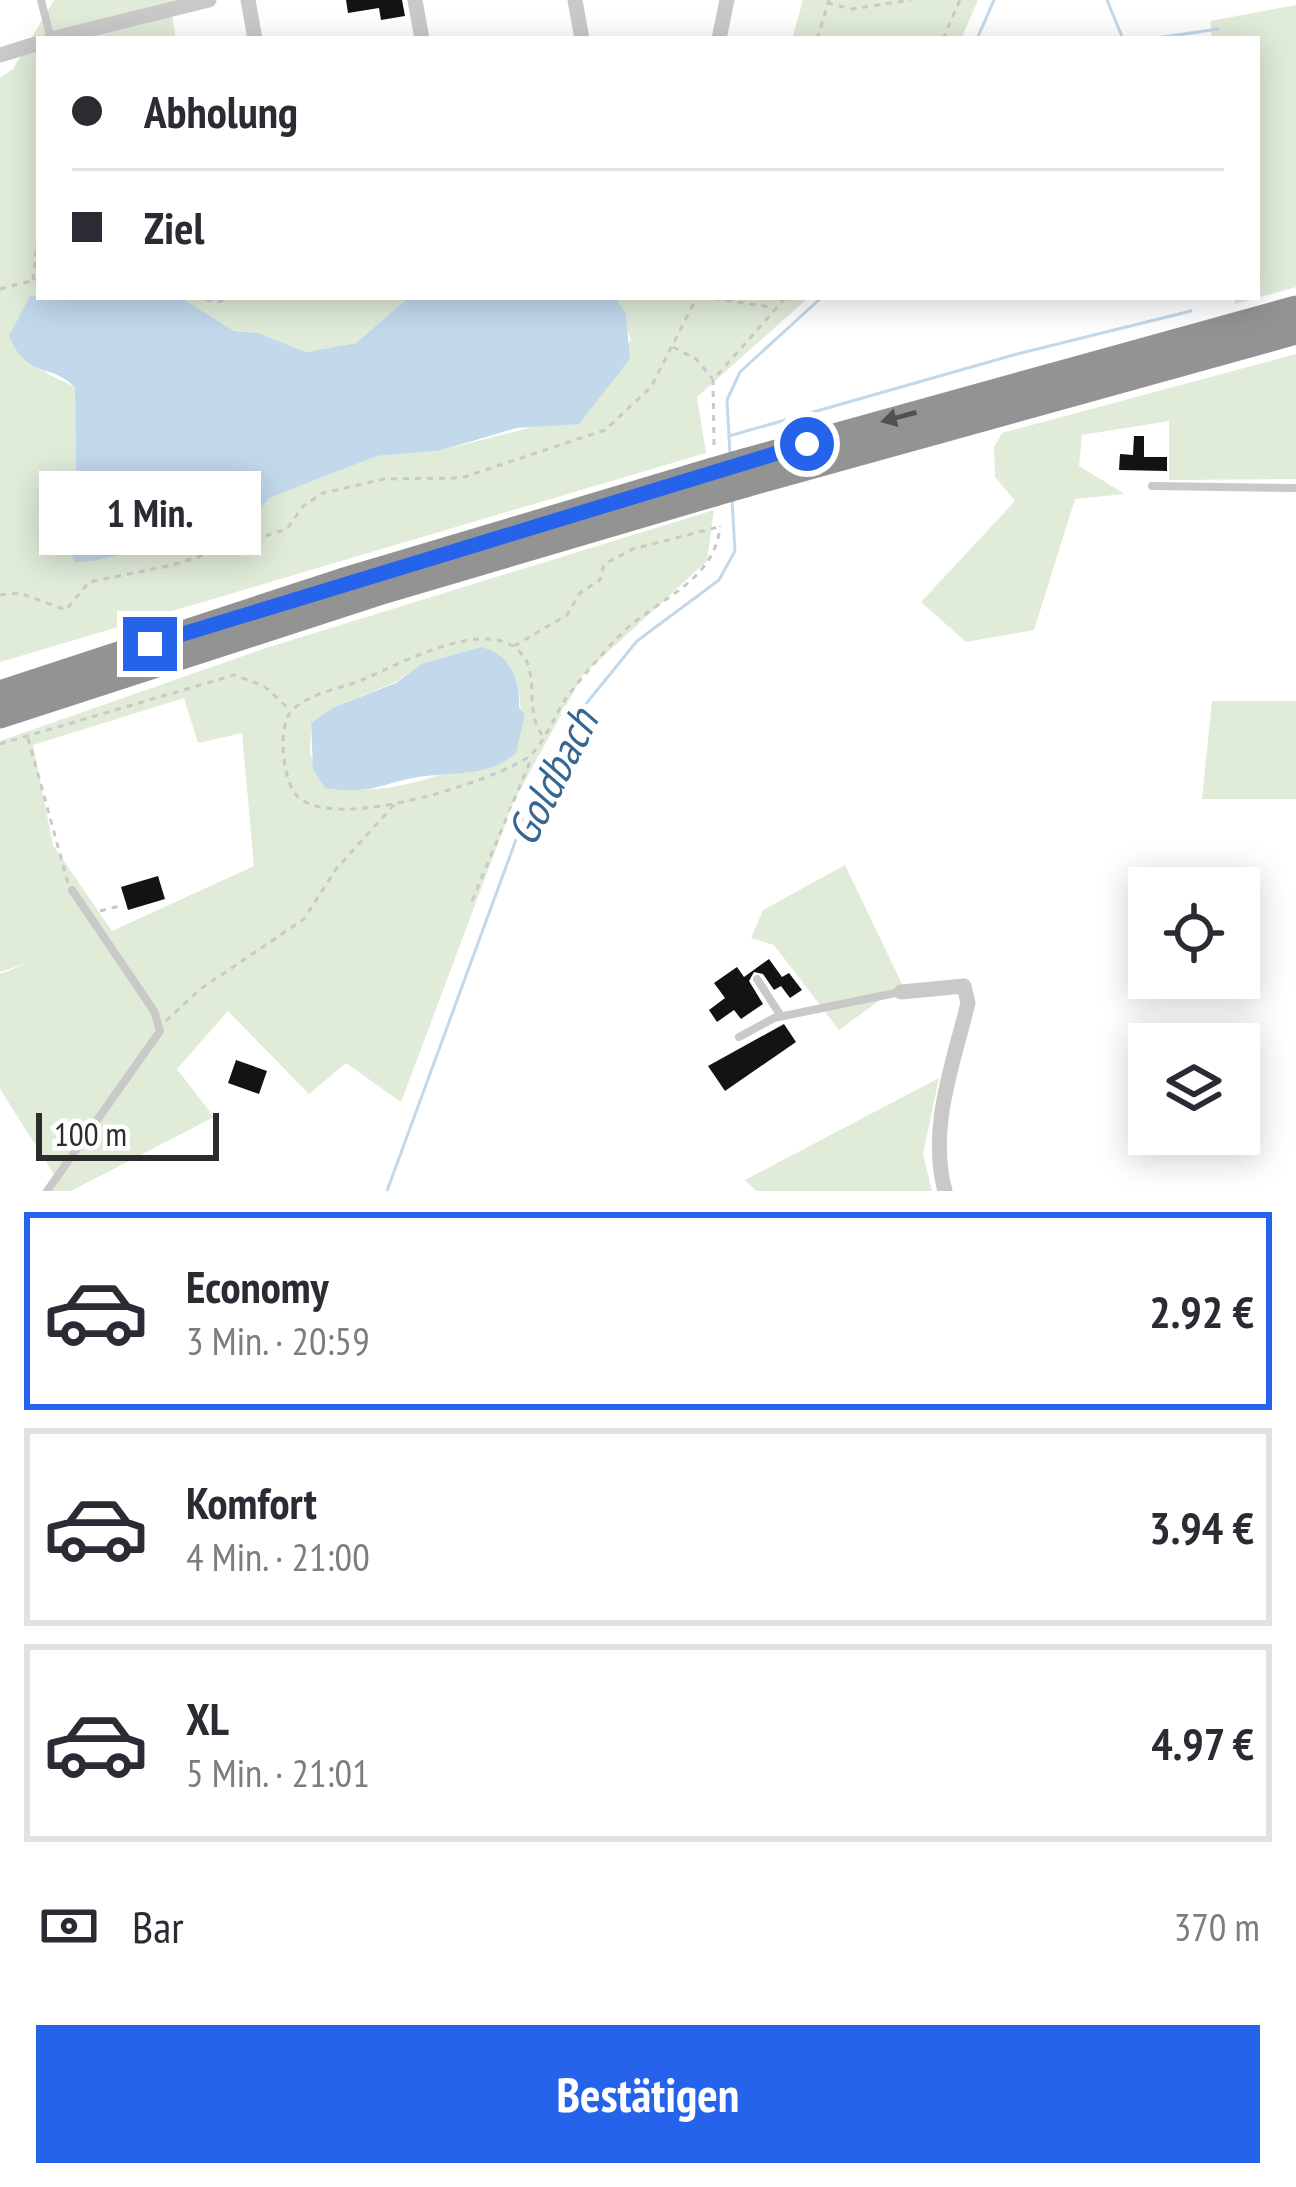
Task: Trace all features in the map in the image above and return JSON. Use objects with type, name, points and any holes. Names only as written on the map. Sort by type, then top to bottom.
[{"type":"highway","points":[[744,473],[1296,309]]},
{"type":"highway","points":[[0,694],[341,582],[713,470],[744,473],[1296,331]]},
{"type":"highway","points":[[0,716],[385,590],[713,470]]},
{"type":"street","points":[[63,36],[208,0]]},
{"type":"street","points":[[248,0],[254,36]]},
{"type":"street","points":[[415,0],[421,36]]},
{"type":"street","points":[[575,0],[581,36]]},
{"type":"street","points":[[720,36],[727,0]]},
{"type":"street","points":[[0,55],[36,44]]},
{"type":"street","points":[[901,992],[964,986],[968,1003],[938,1130],[936,1157],[944,1191]]},
{"type":"lane","points":[[40,0],[50,36]]},
{"type":"lane","points":[[1152,486],[1296,488]]},
{"type":"lane","points":[[47,1191],[160,1031],[154,1011],[72,890]]},
{"type":"lane","points":[[757,979],[781,1016]]},
{"type":"lane","points":[[739,1037],[781,1016],[901,992]]},
{"type":"path","points":[[819,36],[828,2],[852,9],[910,0]]},
{"type":"path","points":[[944,36],[960,0]]},
{"type":"path","points":[[0,289],[36,279]]},
{"type":"path","points":[[0,595],[20,593],[66,610],[89,582],[173,565],[287,529],[303,506],[323,493],[385,479],[461,478],[524,460],[552,444],[592,436],[629,413],[697,300]]},
{"type":"path","points":[[719,300],[772,308]]},
{"type":"path","points":[[713,380],[782,300]]},
{"type":"path","points":[[672,346],[696,359],[713,380],[713,470]]},
{"type":"path","points":[[291,711],[422,654],[478,640],[514,646],[567,615],[580,593],[600,580],[604,564],[633,549],[720,526],[718,544],[702,573],[617,638],[542,735],[472,902]]},
{"type":"path","points":[[514,646],[531,669],[532,719],[542,735]]},
{"type":"path","points":[[0,745],[234,675],[264,686],[291,711]]},
{"type":"path","points":[[291,711],[285,748],[294,794],[314,806],[400,801],[482,782],[532,755]]},
{"type":"path","points":[[28,738],[56,853],[72,890]]},
{"type":"path","points":[[160,1031],[199,990],[304,919],[336,869],[386,809],[400,801]]},
{"type":"path","points":[[87,916],[123,904]]},
{"type":"green space","points":[[54,0],[193,0],[172,15],[176,36],[36,36],[36,297],[30,297],[10,336],[48,374],[75,387],[76,490],[65,510],[86,562],[226,517],[251,520],[269,498],[377,456],[438,451],[584,414],[631,340],[616,300],[806,300],[697,397],[706,453],[0,662],[0,78],[13,69]]},
{"type":"green space","points":[[803,0],[978,0],[962,36],[793,36]]},
{"type":"green space","points":[[1296,5],[1296,287],[1260,297],[1260,36],[1212,36],[1210,21]]},
{"type":"green space","points":[[185,300],[406,300],[356,343],[306,352],[258,333],[234,331]]},
{"type":"green space","points":[[1296,354],[1296,479],[1169,480],[1169,421],[1082,435],[1079,466],[1125,494],[1075,499],[1034,630],[966,642],[921,602],[1015,501],[995,477],[994,447],[1002,433]]},
{"type":"green space","points":[[714,510],[707,561],[583,675],[514,801],[401,1102],[346,1063],[309,1094],[228,1011],[177,1069],[214,1117],[71,1191],[50,1191],[57,1179],[0,1089],[0,974],[31,962],[0,972],[0,741],[266,648]],"holes":[[[481,647],[505,660],[512,671],[520,697],[519,738],[425,779],[376,789],[325,787],[310,753],[311,723],[332,708],[396,682],[421,664]],[[184,698],[198,743],[242,733],[254,866],[112,931],[53,845],[33,745]]]},
{"type":"green space","points":[[1212,701],[1296,701],[1296,799],[1202,799]]},
{"type":"green space","points":[[845,865],[902,984],[839,1030],[774,945],[751,938],[763,910]]},
{"type":"green space","points":[[939,1078],[923,1154],[932,1191],[756,1191],[745,1180]]},
{"type":"water","points":[[30,296],[36,300],[185,300],[234,331],[258,333],[306,352],[356,343],[406,300],[617,300],[626,314],[630,359],[579,424],[517,428],[438,451],[377,456],[269,498],[251,520],[205,523],[119,554],[74,562],[62,524],[76,490],[75,387],[23,359],[9,336]]},
{"type":"water","points":[[481,647],[499,655],[516,678],[519,708],[525,714],[516,753],[473,772],[411,778],[368,789],[325,788],[313,769],[311,723],[332,708],[396,683],[421,664]]},
{"type":"building","points":[[346,0],[402,0],[405,16],[381,20],[379,8],[348,13]]},
{"type":"building","points":[[1134,436],[1144,436],[1144,457],[1167,457],[1167,471],[1119,470],[1120,454],[1133,455]]},
{"type":"building","points":[[158,876],[165,899],[128,910],[121,887]]},
{"type":"building","points":[[769,959],[782,977],[789,973],[802,990],[790,998],[781,986],[774,990],[763,974],[754,972],[749,981],[763,1004],[741,1019],[734,1010],[717,1022],[709,1010],[725,998],[714,983],[737,967],[744,977]]},
{"type":"building","points":[[784,1024],[796,1042],[725,1091],[708,1066]]},
{"type":"building","points":[[236,1060],[267,1071],[259,1094],[228,1083]]},
{"type":"waterway","name":"Goldbach","points":[[978,36],[994,0]]},
{"type":"waterway","points":[[1107,0],[1122,36]]},
{"type":"waterway","points":[[1170,36],[1218,29]]},
{"type":"waterway","name":"Goldbach","points":[[730,454],[727,400],[740,372],[819,300]]},
{"type":"waterway","points":[[729,436],[1017,354],[1191,311]]},
{"type":"waterway","name":"Goldbach","points":[[387,1191],[525,815],[572,721],[637,641],[719,580],[735,551],[732,500]]},
{"type":"route","points":[[150,644],[531,524],[807,444]]}]
